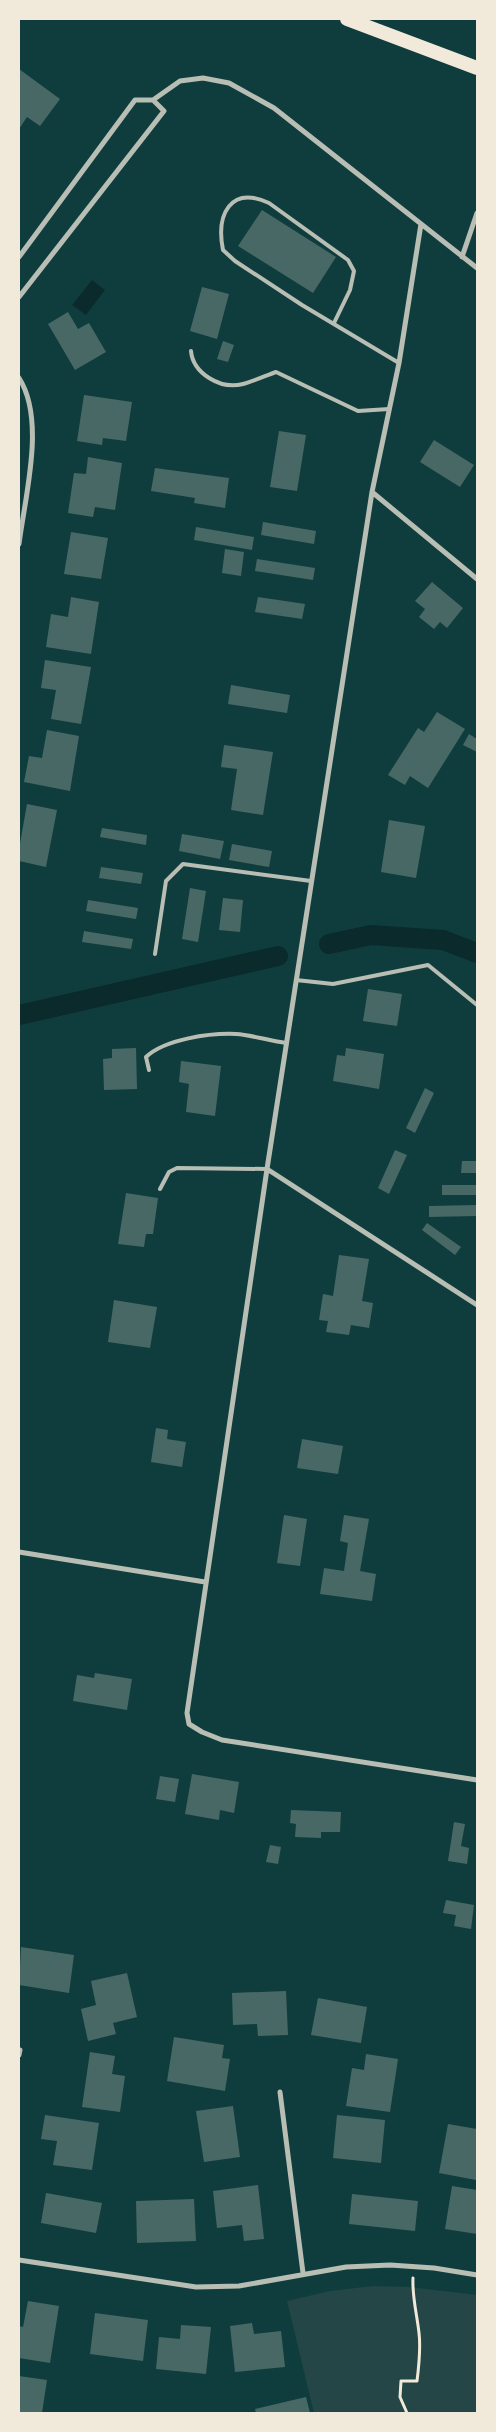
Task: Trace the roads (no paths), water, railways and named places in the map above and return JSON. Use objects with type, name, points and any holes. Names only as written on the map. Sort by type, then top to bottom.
[{"type":"highway","points":[[347,19],[477,68]]},
{"type":"street","points":[[19,258],[135,100],[153,100],[180,81],[203,78],[230,83],[274,108],[477,268]]},
{"type":"street","points":[[19,297],[164,111],[153,100]]},
{"type":"street","points":[[462,258],[477,213]]},
{"type":"street","points":[[422,224],[399,363],[372,492],[286,1043],[187,1703],[189,1724],[202,1732],[222,1740],[477,1780]]},
{"type":"street","points":[[19,378],[30,404],[33,425],[19,544]]},
{"type":"street","points":[[372,492],[477,579]]},
{"type":"street","points":[[267,1169],[477,1305]]},
{"type":"street","points":[[19,1552],[205,1582]]},
{"type":"street","points":[[280,2092],[303,2273]]},
{"type":"street","points":[[19,2260],[196,2287],[239,2286],[303,2273],[346,2267],[413,2267],[477,2275]]},
{"type":"lane","points":[[334,323],[350,290],[354,271],[348,260],[269,204],[256,197],[238,198],[227,207],[222,229],[222,250],[235,261],[334,323],[399,363]]},
{"type":"lane","points":[[191,351],[192,362],[200,371],[211,379],[227,385],[241,385],[276,372],[358,411],[389,409]]},
{"type":"lane","points":[[155,954],[166,881],[183,864],[311,881]]},
{"type":"lane","points":[[296,980],[333,984],[428,965],[477,1005]]},
{"type":"lane","points":[[149,1070],[146,1057],[156,1048],[202,1036],[237,1034],[286,1043]]},
{"type":"lane","points":[[160,1189],[170,1172],[177,1168],[267,1169]]},
{"type":"waterway","points":[[329,944],[371,935],[443,940],[477,953]]},
{"type":"waterway","points":[[19,1015],[278,956]]}]
